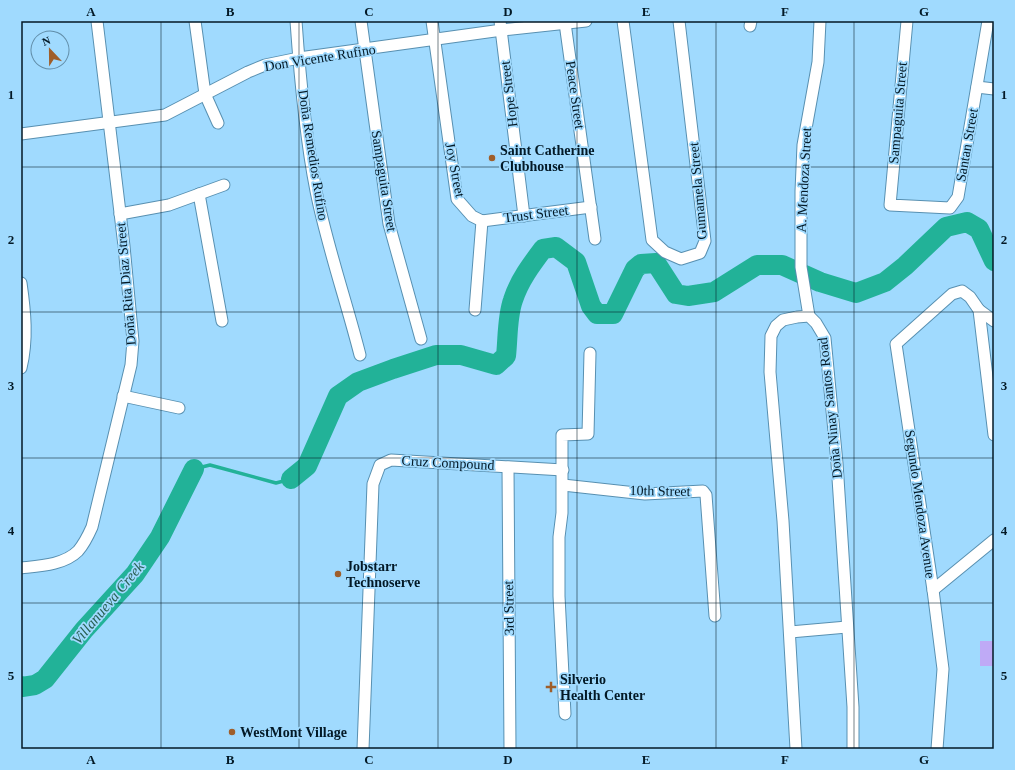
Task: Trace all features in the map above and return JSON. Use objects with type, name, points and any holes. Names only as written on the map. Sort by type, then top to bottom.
[{"type":"street","name":"Doña Rita Diaz Street","points":[[21,568],[39,566],[63,560],[77,552],[85,542],[92,527],[131,365],[133,341],[124,246],[97,21]]},
{"type":"street","points":[[195,21],[205,94],[218,123]]},
{"type":"street","name":"Doña Remedios Rufino","points":[[296,21],[305,128],[316,191],[329,246],[360,355]]},
{"type":"street","name":"Sampaguita Street","points":[[361,21],[389,224],[421,338]]},
{"type":"street","name":"Joy Street","points":[[432,21],[457,199],[472,216],[482,221]]},
{"type":"street","name":"Don Vicente Rufino","points":[[109,122],[165,115],[265,65],[299,58],[435,40],[501,26],[586,21]]},
{"type":"street","name":"Gumamela Street","points":[[623,21],[652,240],[665,252],[680,259],[700,253],[705,241],[679,21]]},
{"type":"street","name":"A. Mendoza Street","points":[[809,316],[802,271],[801,191],[803,145],[818,62],[820,21]]},
{"type":"street","name":"Sampaguita Street","points":[[890,205],[907,21]]},
{"type":"street","name":"Santan Street","points":[[890,205],[950,208],[958,197],[988,21]]},
{"type":"street","name":"Peace Street","points":[[565,23],[595,238]]},
{"type":"street","name":"Hope Street","points":[[501,26],[524,216]]},
{"type":"street","points":[[977,87],[994,89]]},
{"type":"street","points":[[21,134],[109,122]]},
{"type":"street","points":[[120,214],[169,205],[224,185]]},
{"type":"street","points":[[199,194],[222,321]]},
{"type":"street","name":"Trust Street","points":[[482,221],[591,208]]},
{"type":"street","points":[[475,310],[482,221]]},
{"type":"street","points":[[21,283],[25,312],[25,332],[21,368]]},
{"type":"street","name":"Segundo Mendoza Avenue","points":[[937,749],[943,669],[933,590],[896,344],[952,294],[962,292],[970,297],[979,310]]},
{"type":"street","points":[[979,310],[994,321]]},
{"type":"street","points":[[979,310],[994,435]]},
{"type":"street","points":[[796,749],[783,521],[770,372],[771,336],[776,326],[783,320],[809,316]]},
{"type":"street","name":"Doña Ninay Santos Road","points":[[809,316],[816,323],[825,338],[836,463],[853,707],[853,749]]},
{"type":"street","points":[[565,714],[558,596],[559,536],[562,513],[562,435],[588,434],[590,353]]},
{"type":"street","points":[[123,396],[180,408]]},
{"type":"street","name":"Cruz Compound","points":[[363,749],[373,484],[380,465],[391,460],[563,470]]},
{"type":"street","name":"3rd Street","points":[[508,467],[510,749]]},
{"type":"street","name":"10th Street","points":[[562,485],[645,494],[703,491],[706,495],[714,616]]},
{"type":"street","points":[[933,590],[994,540]]},
{"type":"street","points":[[790,632],[847,627]]},
{"type":"shaded area","points":[[980,641],[994,641],[994,666],[980,666]]},
{"type":"waterway","name":"Villanueva Creek","points":[[291,479],[307,466],[338,396],[358,382],[436,355],[461,355],[496,365],[506,356],[509,320],[513,300],[522,280],[543,249],[556,247],[576,262],[591,306],[597,314],[613,314],[635,269],[641,264],[656,263],[676,294],[688,296],[714,292],[757,265],[782,265],[820,282],[856,293],[885,282],[905,266],[946,227],[967,222],[979,229],[994,261]]},
{"type":"waterway","name":"Villanueva Creek","points":[[194,469],[210,465],[276,483],[291,479]]},
{"type":"waterway","name":"Villanueva Creek","points":[[21,686],[35,685],[45,679],[84,630],[135,574],[160,537],[194,469]]},
{"type":"place","name":"Saint Catherine Clubhouse","points":[[492,158]]},
{"type":"place","name":"Jobstarr Technoserve","points":[[338,574]]},
{"type":"place","name":"Silverio Health Center","points":[[551,687]]},
{"type":"place","name":"WestMont Village","points":[[232,732]]}]
